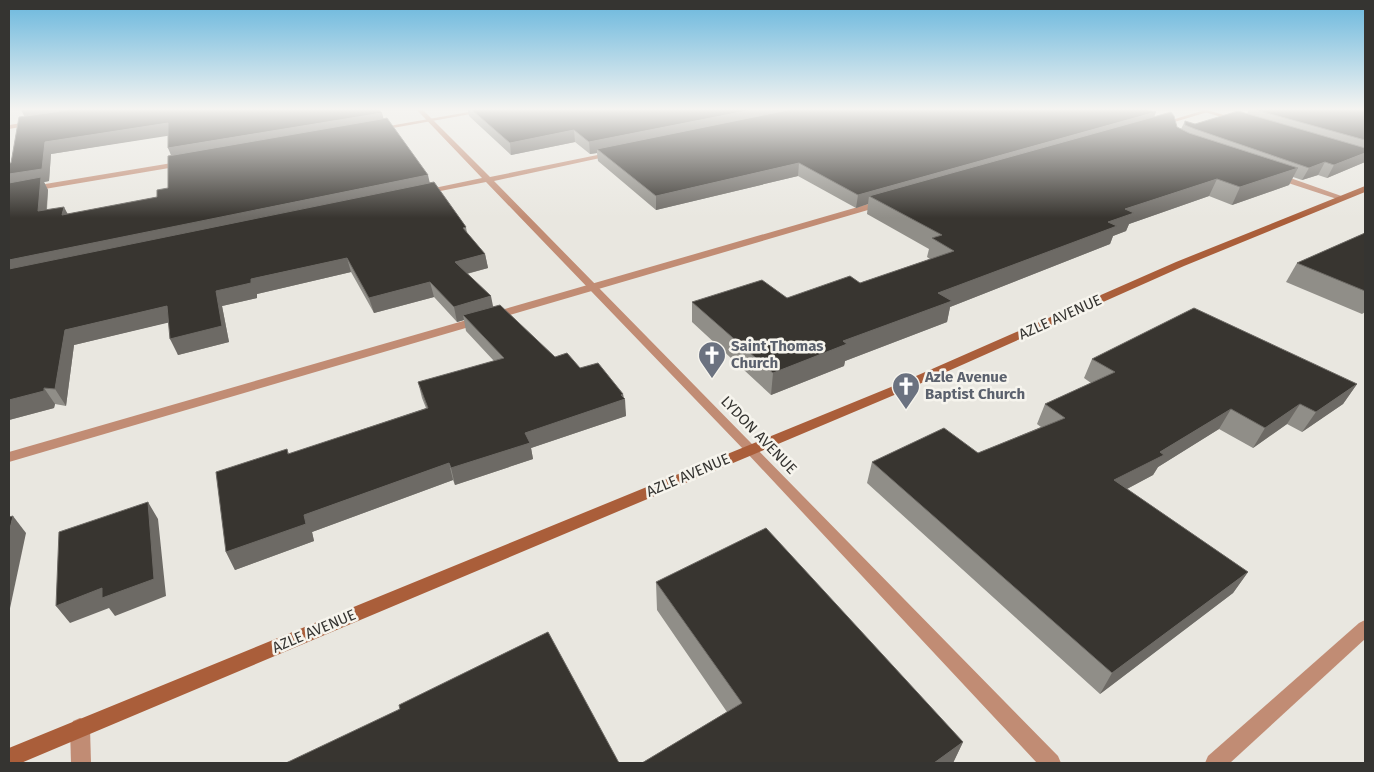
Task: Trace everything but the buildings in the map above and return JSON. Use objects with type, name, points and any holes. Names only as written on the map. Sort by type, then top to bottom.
[{"type":"main road","name":"AZLE AVENUE","points":[[9,758],[895,390],[1180,264],[1365,189]]},
{"type":"street","name":"LYDON AVENUE","points":[[456,146],[751,449],[1051,763]]},
{"type":"street","points":[[412,196],[622,151]]},
{"type":"street","points":[[9,193],[192,161]]},
{"type":"street","points":[[1269,173],[1343,198]]},
{"type":"street","points":[[9,457],[892,200]]},
{"type":"street","points":[[1215,763],[1365,628]]},
{"type":"street","points":[[80,728],[81,763]]},
{"type":"place","name":"Saint Thomas Church","points":[[712,379]]},
{"type":"place","name":"Azle Avenue Baptist Church","points":[[906,410]]}]
